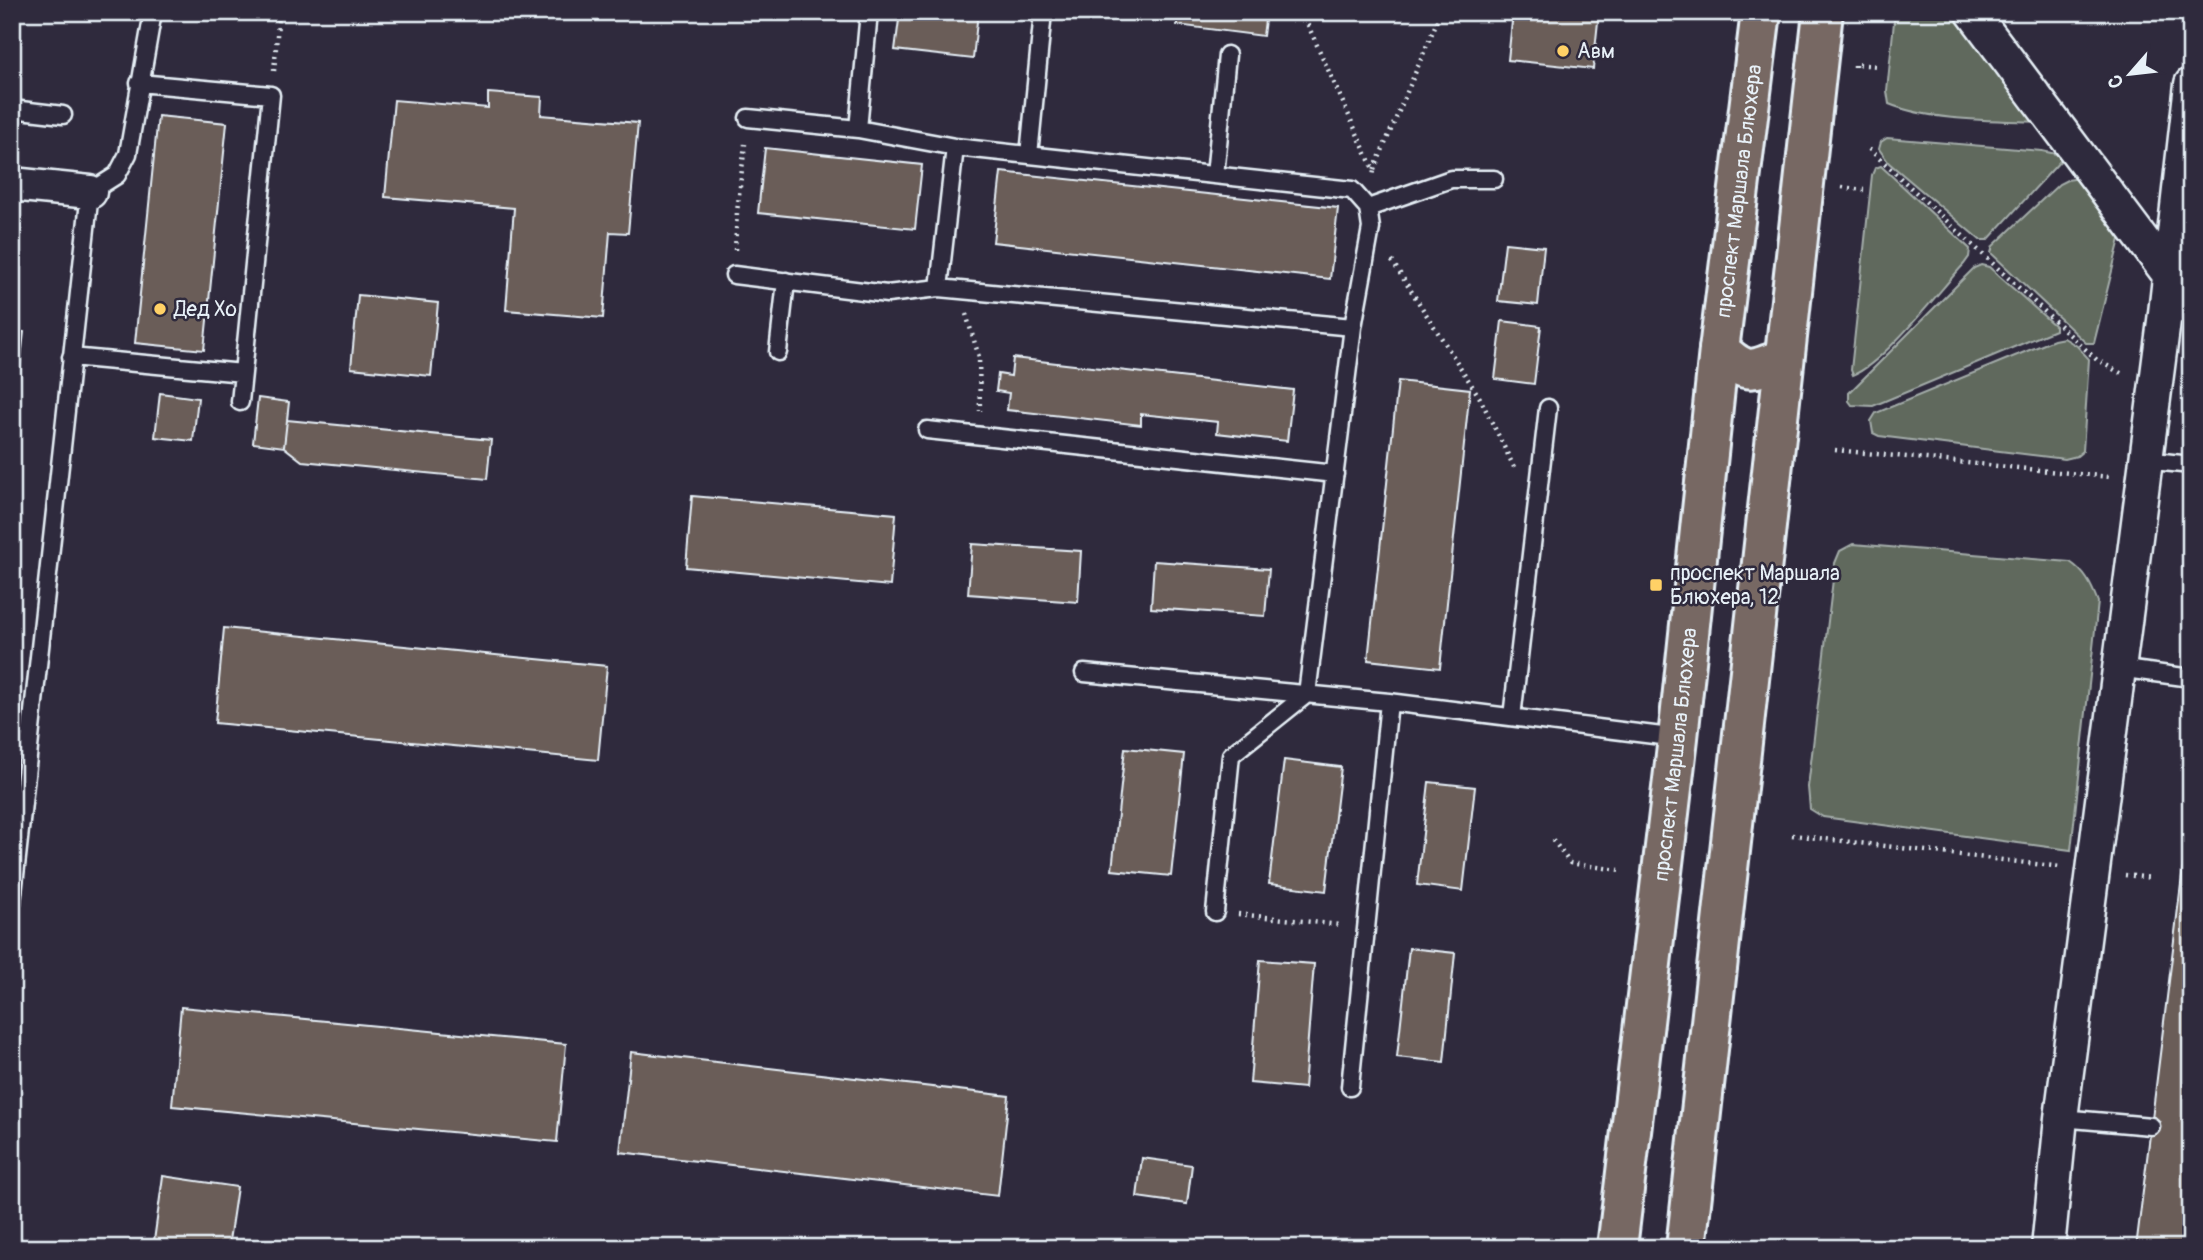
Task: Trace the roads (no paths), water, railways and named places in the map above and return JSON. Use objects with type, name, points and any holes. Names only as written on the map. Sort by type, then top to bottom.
[{"type":"main road","name":"проспект Маршала Блюхера","points":[[1617,1248],[1678,738],[1719,350],[1762,12]]},
{"type":"main road","points":[[1686,1248],[1823,12]]},
{"type":"main road","points":[[1719,350],[1738,368],[1758,369],[1784,358]]},
{"type":"street","points":[[1972,12],[2169,275]]},
{"type":"street","points":[[2048,1248],[2061,1118],[2155,381],[2178,314],[2169,275],[2191,83]]},
{"type":"street","points":[[12,184],[90,192]]},
{"type":"lane","points":[[12,903],[90,192],[117,176],[128,154],[153,12]]},
{"type":"lane","points":[[858,129],[869,12]]},
{"type":"lane","points":[[1029,155],[1043,12]]},
{"type":"lane","points":[[1215,175],[1227,55]]},
{"type":"lane","points":[[139,83],[271,95],[240,402]]},
{"type":"lane","points":[[12,109],[64,115]]},
{"type":"lane","points":[[748,118],[858,129],[955,147],[1352,190],[1368,208],[1371,228],[1353,327],[1307,694],[1231,755],[1216,912]]},
{"type":"lane","points":[[939,288],[955,147]]},
{"type":"lane","points":[[1368,208],[1451,179],[1494,179]]},
{"type":"lane","points":[[734,275],[887,294],[939,288],[958,289],[1353,327]]},
{"type":"lane","points":[[778,352],[786,281]]},
{"type":"lane","points":[[71,357],[243,373]]},
{"type":"lane","points":[[1511,717],[1548,408]]},
{"type":"lane","points":[[926,430],[1335,474]]},
{"type":"lane","points":[[2144,470],[2191,465]]},
{"type":"lane","points":[[2118,668],[2191,678]]},
{"type":"lane","points":[[1084,673],[1389,702],[1678,738]]},
{"type":"lane","points":[[1350,1087],[1389,702]]},
{"type":"lane","points":[[2061,1118],[2151,1126]]},
{"type":"place","name":"Авм","points":[[1563,51]]},
{"type":"place","name":"Дед Хо","points":[[160,309]]},
{"type":"place","name":"проспект Маршала Блюхера, 12","points":[[1656,585]]}]
